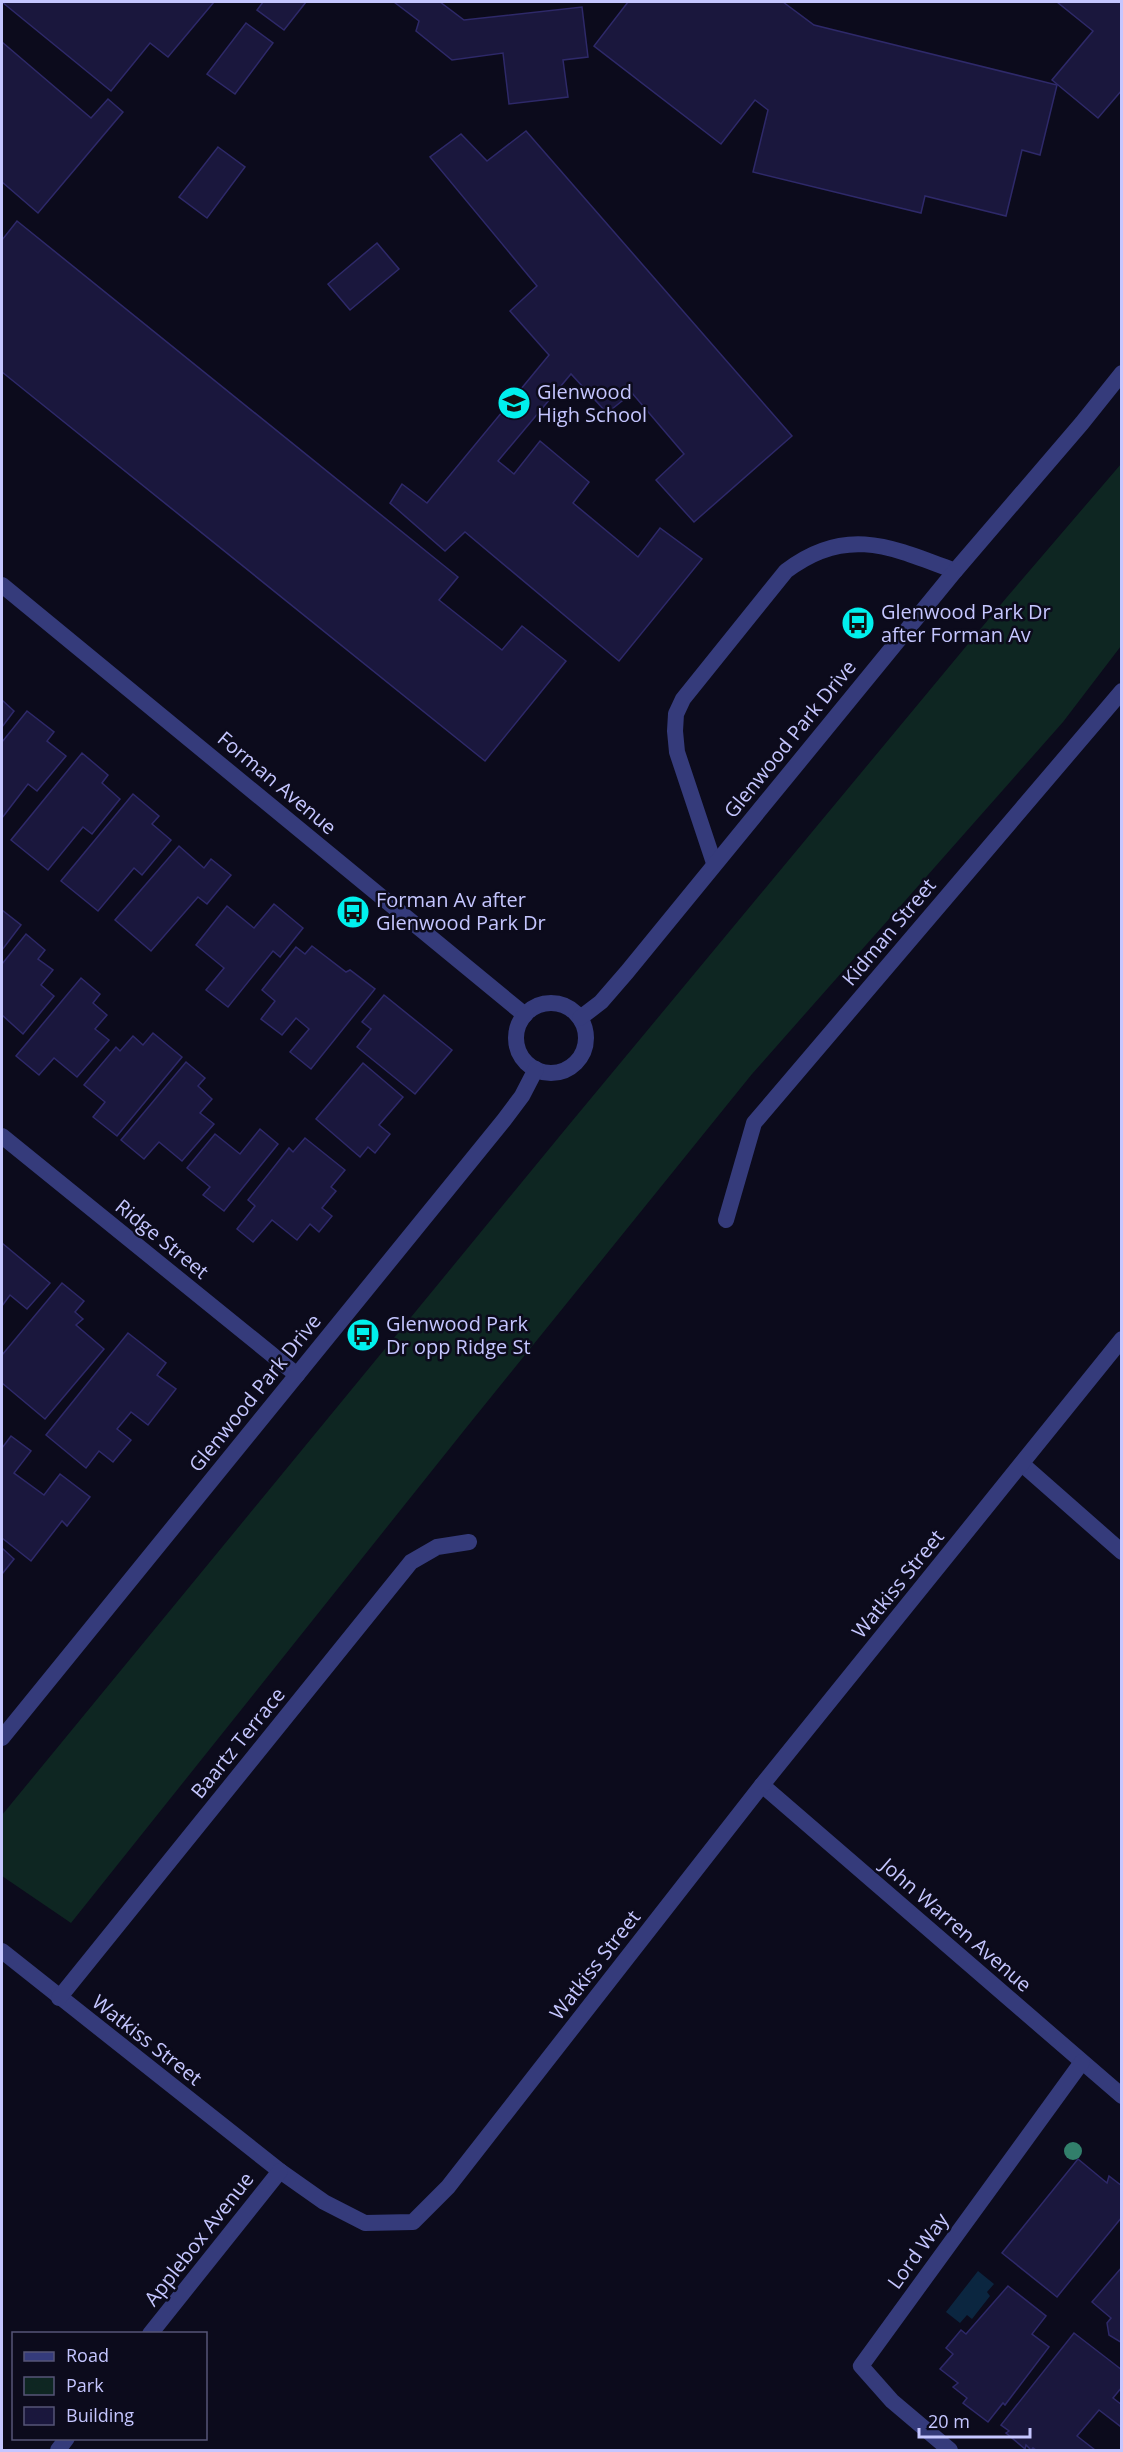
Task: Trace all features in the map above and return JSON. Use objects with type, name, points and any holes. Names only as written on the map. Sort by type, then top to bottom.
[{"type":"street","name":"Glenwood Park Drive","points":[[580,1018],[601,1002],[955,571],[1122,373]]},
{"type":"street","points":[[714,863],[677,752],[676,714],[683,699],[786,571],[802,559],[825,549],[848,544],[872,544],[894,548],[955,571]]},
{"type":"street","name":"Forman Avenue","points":[[2,585],[525,1015]]},
{"type":"street","name":"Kidman Street","points":[[726,1220],[754,1123],[1122,691]]},
{"type":"street","points":[[553,1003],[573,1010],[585,1028],[587,1040],[578,1060],[570,1068],[559,1072],[536,1070],[521,1055],[517,1045],[519,1024],[525,1015],[533,1008],[553,1003]]},
{"type":"street","name":"Glenwood Park Drive","points":[[2,1738],[504,1120],[522,1096],[536,1070]]},
{"type":"street","name":"Ridge Street","points":[[2,1136],[297,1375]]},
{"type":"street","name":"Watkiss Street","points":[[2,1952],[280,2171],[324,2202],[365,2223],[413,2222],[448,2187],[762,1785],[1122,1339]]},
{"type":"street","points":[[1022,1464],[1122,1551]]},
{"type":"street","name":"Baartz Terrace","points":[[59,1998],[411,1562],[437,1547],[469,1542]]},
{"type":"street","name":"John Warren Avenue","points":[[762,1785],[1122,2096]]},
{"type":"street","name":"Lord Way","points":[[950,2451],[892,2401],[861,2366],[1082,2062]]},
{"type":"street","name":"Applebox Avenue","points":[[152,2332],[280,2171]]},
{"type":"green space","points":[[1121,464],[1121,646],[1063,722],[752,1074],[71,1923],[2,1876],[2,1815],[568,1126],[1007,597]]},
{"type":"water","points":[[978,2271],[994,2284],[987,2292],[990,2296],[972,2319],[967,2315],[960,2323],[946,2312]]},
{"type":"building","points":[[2,2],[214,2],[168,57],[150,43],[111,91]]},
{"type":"building","points":[[263,2],[306,2],[284,30],[257,10]]},
{"type":"building","points":[[394,2],[440,2],[464,20],[582,7],[588,57],[563,60],[568,97],[509,104],[503,53],[452,60],[416,31],[419,21]]},
{"type":"building","points":[[628,2],[783,2],[814,25],[1057,85],[1040,155],[1022,150],[1006,216],[925,196],[921,213],[753,172],[768,110],[755,100],[721,144],[594,46]]},
{"type":"building","points":[[1057,2],[1122,2],[1122,90],[1098,118],[1052,80],[1093,31]]},
{"type":"building","points":[[246,23],[273,43],[235,94],[207,74]]},
{"type":"building","points":[[2,42],[91,118],[108,99],[123,112],[38,213],[2,182]]},
{"type":"building","points":[[526,131],[792,436],[694,522],[656,480],[684,454],[632,393],[607,413],[571,374],[498,461],[514,474],[540,441],[589,482],[573,503],[638,557],[660,528],[702,559],[619,661],[465,532],[445,551],[390,503],[402,484],[427,503],[549,355],[510,311],[537,286],[430,157],[461,134],[487,161]]},
{"type":"building","points":[[218,147],[245,167],[207,218],[179,197]]},
{"type":"building","points":[[17,221],[458,577],[439,600],[502,650],[522,626],[566,661],[485,761],[2,372],[2,240]]},
{"type":"building","points":[[377,243],[399,269],[350,310],[328,284]]},
{"type":"building","points":[[2,700],[14,711],[2,727]]},
{"type":"building","points":[[27,711],[54,732],[47,741],[66,756],[37,791],[28,784],[2,818],[2,742]]},
{"type":"building","points":[[82,753],[108,775],[102,783],[120,799],[92,834],[83,827],[48,870],[11,840]]},
{"type":"building","points":[[133,794],[159,816],[152,824],[171,840],[142,875],[134,868],[98,911],[61,881]]},
{"type":"building","points":[[179,846],[204,868],[211,859],[231,875],[207,904],[198,897],[151,951],[115,920]]},
{"type":"building","points":[[274,904],[303,928],[280,957],[273,951],[228,1007],[206,990],[224,968],[196,945],[227,906],[254,928]]},
{"type":"building","points":[[2,910],[21,925],[2,950]]},
{"type":"building","points":[[26,934],[45,950],[38,959],[53,970],[41,985],[54,996],[23,1034],[2,1015],[2,964]]},
{"type":"building","points":[[312,946],[346,972],[350,970],[375,989],[311,1069],[290,1052],[309,1029],[296,1018],[282,1035],[261,1019],[275,1001],[262,990],[296,947],[305,954]]},
{"type":"building","points":[[81,978],[100,994],[93,1003],[107,1015],[95,1029],[109,1040],[77,1077],[54,1058],[39,1075],[16,1056]]},
{"type":"building","points":[[384,995],[452,1050],[415,1094],[357,1047],[371,1029],[362,1022]]},
{"type":"building","points":[[153,1033],[182,1057],[117,1136],[93,1117],[105,1102],[84,1085],[116,1047],[120,1051],[133,1036],[143,1045]]},
{"type":"building","points":[[186,1062],[205,1078],[198,1086],[212,1099],[200,1113],[214,1124],[182,1161],[159,1142],[144,1159],[121,1140]]},
{"type":"building","points":[[363,1063],[403,1097],[379,1125],[390,1134],[375,1153],[368,1147],[360,1157],[316,1119]]},
{"type":"building","points":[[260,1129],[278,1144],[224,1211],[203,1195],[210,1187],[187,1168],[215,1134],[240,1154]]},
{"type":"building","points":[[305,1138],[345,1170],[331,1187],[336,1191],[322,1208],[332,1216],[319,1232],[310,1224],[297,1240],[272,1220],[253,1242],[237,1229],[255,1206],[248,1200],[289,1148],[293,1152]]},
{"type":"building","points":[[2,1243],[50,1283],[27,1309],[10,1295],[2,1306]]},
{"type":"building","points":[[62,1283],[84,1301],[75,1312],[83,1319],[76,1325],[104,1349],[45,1419],[2,1383],[2,1355]]},
{"type":"building","points":[[128,1333],[166,1363],[157,1375],[176,1389],[148,1425],[131,1412],[117,1429],[131,1440],[113,1462],[99,1451],[86,1468],[46,1435]]},
{"type":"building","points":[[11,1436],[31,1451],[14,1473],[44,1495],[60,1474],[90,1497],[67,1526],[62,1521],[31,1561],[2,1538],[2,1448]]},
{"type":"building","points":[[2,1548],[14,1559],[2,1574]]},
{"type":"building","points":[[1078,2159],[1107,2183],[1109,2176],[1122,2186],[1122,2217],[1057,2297],[1002,2253]]},
{"type":"building","points":[[1122,2267],[1122,2343],[1109,2335],[1107,2323],[1111,2318],[1092,2302]]},
{"type":"building","points":[[1008,2286],[1046,2316],[1032,2334],[1049,2347],[1005,2405],[1003,2403],[988,2422],[963,2403],[967,2398],[953,2387],[958,2383],[940,2369],[953,2354],[946,2348],[961,2330],[966,2334]]},
{"type":"building","points":[[1074,2333],[1122,2370],[1122,2387],[1113,2398],[1122,2405],[1122,2425],[1120,2426],[1099,2410],[1077,2436],[1095,2450],[1036,2450],[1033,2448],[1031,2450],[1026,2445],[1025,2449],[1006,2433],[1009,2431],[1001,2425]]},
{"type":"place","name":"Glenwood High School","points":[[514,403]]},
{"type":"place","name":"Glenwood Park Dr after Forman Av","points":[[858,623]]},
{"type":"place","name":"Forman Av after Glenwood Park Dr","points":[[353,912]]},
{"type":"place","name":"Glenwood Park Dr opp Ridge St","points":[[363,1335]]}]
